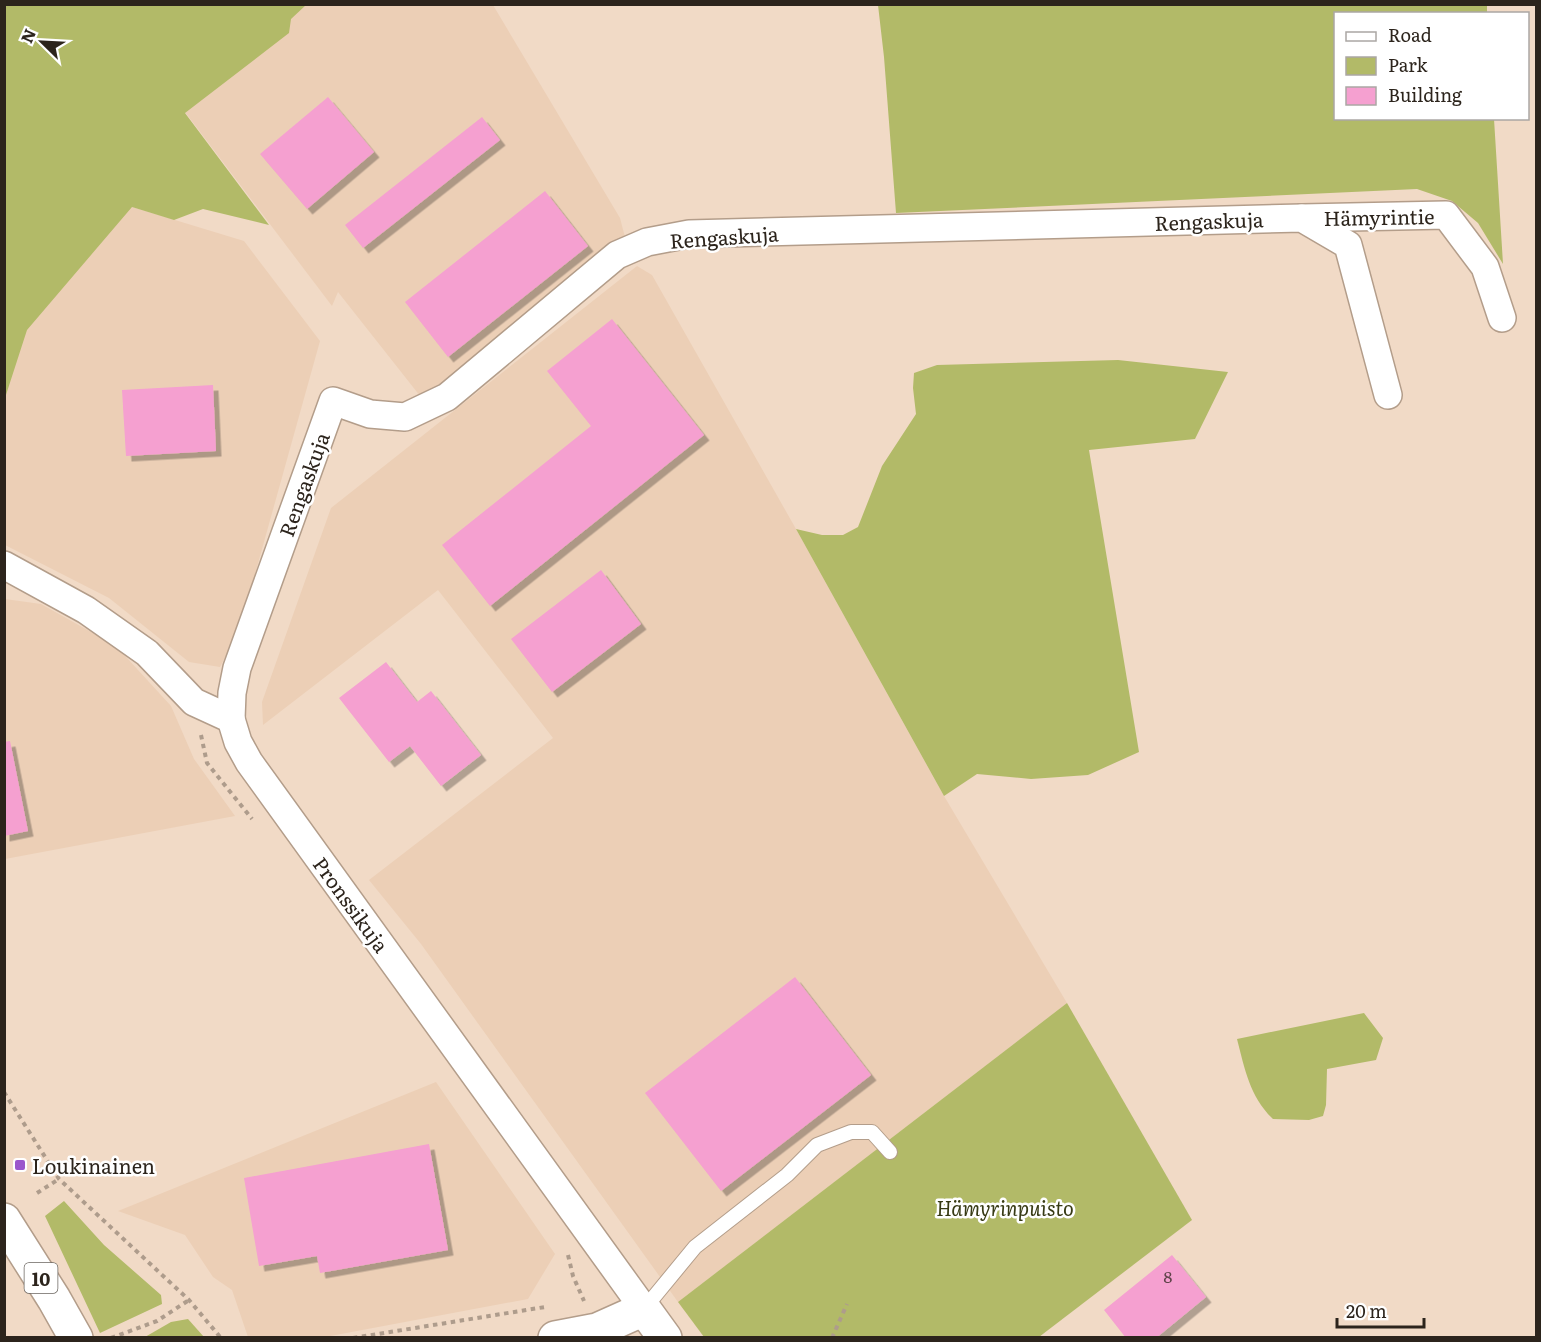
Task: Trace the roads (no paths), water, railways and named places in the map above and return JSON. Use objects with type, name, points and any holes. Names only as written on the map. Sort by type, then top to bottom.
[{"type":"main road","name":"10","points":[[4,1220],[76,1338]]},
{"type":"main road","points":[[552,1322],[597,1330],[644,1308],[665,1338]]},
{"type":"street","name":"Hämyrintie","points":[[1302,218],[1446,215],[1485,267],[1502,318]]},
{"type":"street","points":[[1302,218],[1348,245],[1388,395]]},
{"type":"street","name":"Rengaskuja","points":[[231,719],[232,693],[237,668],[333,401],[370,414],[405,417],[447,397],[617,255],[648,242],[689,234],[1302,218]]},
{"type":"street","points":[[4,565],[86,610],[147,653],[194,702],[231,719]]},
{"type":"street","name":"Pronssikuja","points":[[231,719],[238,742],[249,762],[644,1308]]},
{"type":"lane","points":[[644,1308],[694,1247],[787,1175],[817,1145],[851,1132],[872,1132],[890,1152]]},
{"type":"place","name":"Loukinainen","points":[[20,1165]]},
{"type":"park label","name":"Hämyrinpuisto","points":[[1005,1207]]}]
